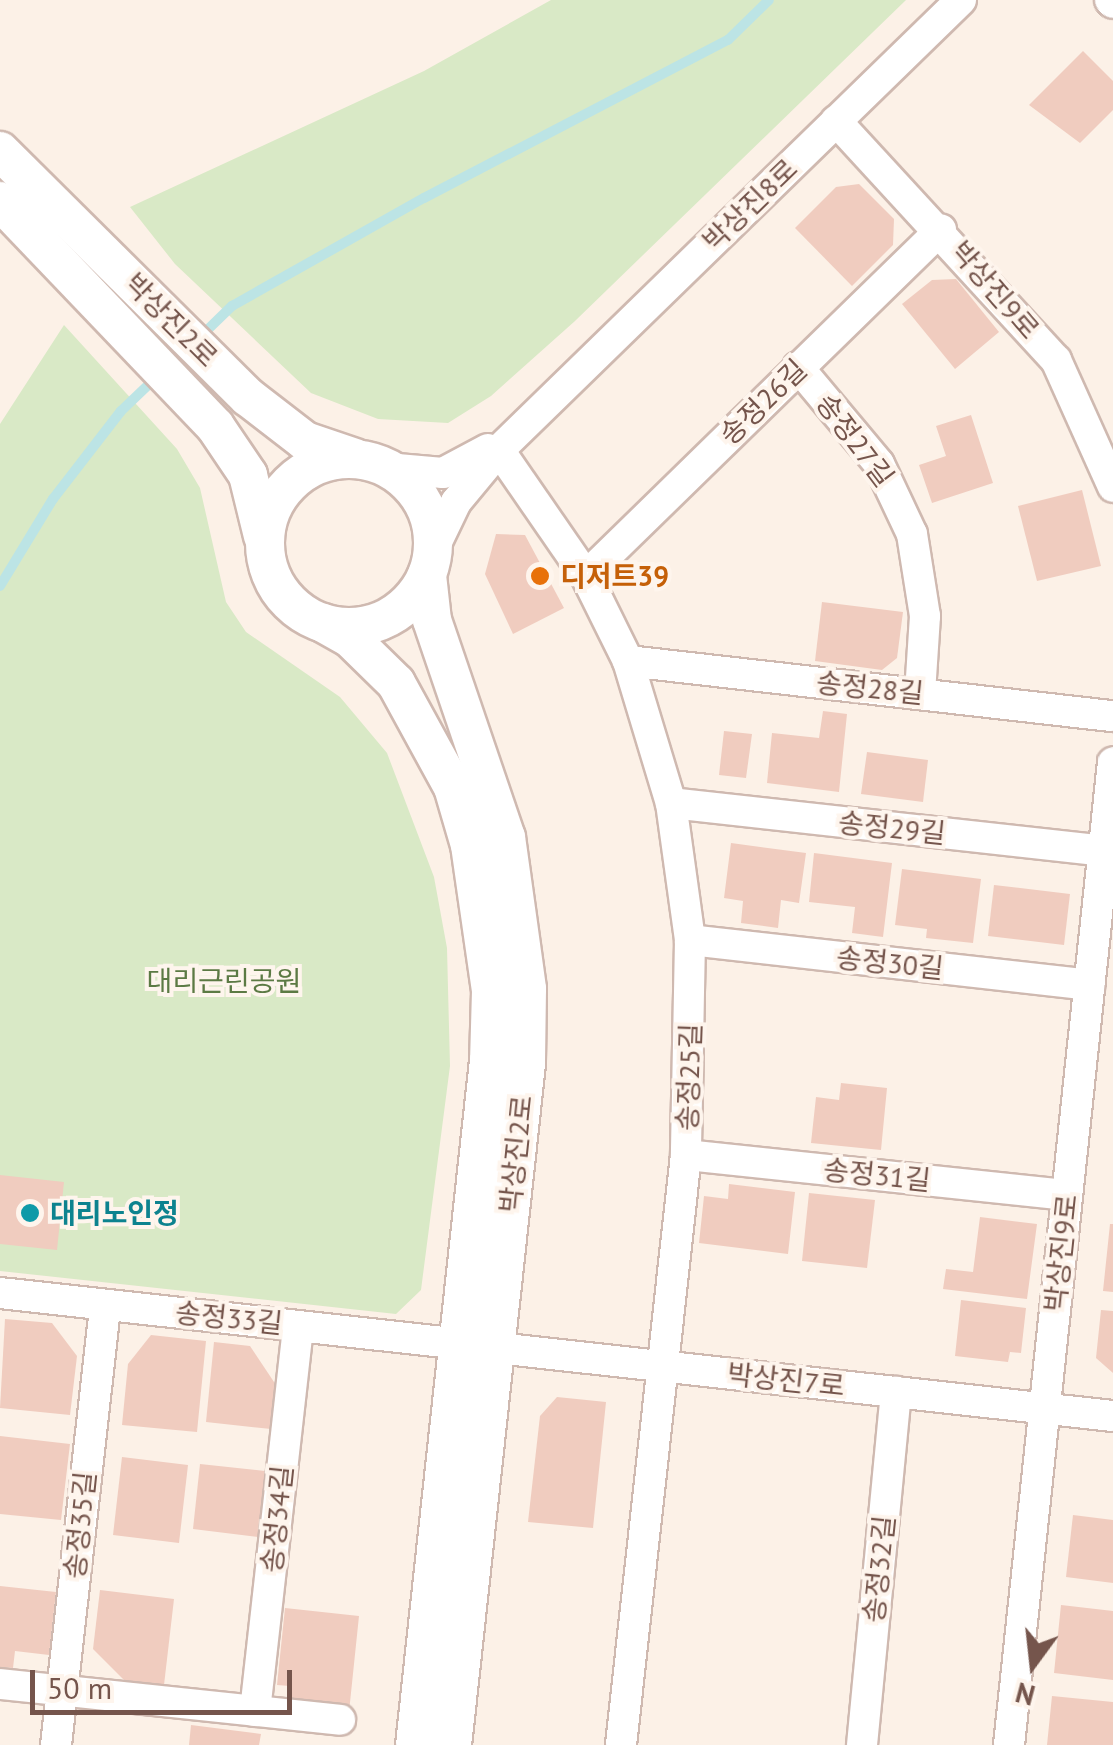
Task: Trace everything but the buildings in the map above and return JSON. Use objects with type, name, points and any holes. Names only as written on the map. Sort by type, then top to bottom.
[{"type":"street","name":"박상진8로","points":[[430,562],[456,502],[499,450],[961,0]]},
{"type":"street","name":"박상진9로","points":[[836,121],[941,230],[1056,360],[1113,486]]},
{"type":"street","name":"박상진2로","points":[[0,151],[217,366],[292,432],[374,464],[422,502],[432,620],[506,837],[528,989],[526,1064],[415,1745]]},
{"type":"street","name":"박상진2로","points":[[0,201],[187,396],[248,475],[264,548],[282,595],[372,657],[416,711],[452,787],[470,845],[490,990],[490,1044],[477,1346],[452,1745]]},
{"type":"street","name":"송정26길","points":[[586,576],[941,230]]},
{"type":"street","name":"송정27길","points":[[798,367],[879,464],[912,534],[925,616],[920,694]]},
{"type":"street","name":"박상진8로","points":[[374,464],[443,473],[538,411]]},
{"type":"street","name":"송정25길","points":[[499,450],[586,576],[628,661],[671,803],[690,940],[686,1154],[622,1745]]},
{"type":"street","points":[[264,548],[267,524],[292,481],[313,467],[374,464]]},
{"type":"street","points":[[323,623],[373,624],[414,596],[430,562]]},
{"type":"street","name":"송정28길","points":[[628,661],[1113,716]]},
{"type":"street","name":"박상진9로","points":[[1009,1745],[1089,985],[1108,852],[1113,762]]},
{"type":"street","name":"송정29길","points":[[671,803],[1108,852]]},
{"type":"street","name":"송정30길","points":[[690,940],[1089,985]]},
{"type":"street","name":"송정31길","points":[[686,1154],[1067,1195]]},
{"type":"street","name":"송정33길","points":[[0,1294],[477,1346]]},
{"type":"street","name":"송정35길","points":[[56,1745],[104,1305]]},
{"type":"street","name":"송정34길","points":[[255,1711],[298,1326]]},
{"type":"street","name":"박상진7로","points":[[477,1346],[1113,1416]]},
{"type":"street","name":"송정32길","points":[[862,1745],[896,1392]]},
{"type":"street","points":[[0,1684],[340,1720]]},
{"type":"green space","points":[[551,0],[906,0],[575,321],[491,396],[448,423],[378,419],[311,393],[175,264],[130,207],[424,71]]},
{"type":"green space","name":"대리근린공원","points":[[64,325],[177,449],[200,488],[226,602],[246,632],[340,697],[387,753],[434,877],[447,948],[450,1066],[421,1290],[396,1314],[0,1271],[0,424]]},
{"type":"waterway","points":[[200,337],[232,306],[424,198],[728,40],[769,0]]},
{"type":"waterway","points":[[0,586],[53,499],[121,411],[187,348]]},
{"type":"place","name":"디저트39","points":[[540,576]]},
{"type":"place","name":"대리노인정","points":[[30,1213]]}]
